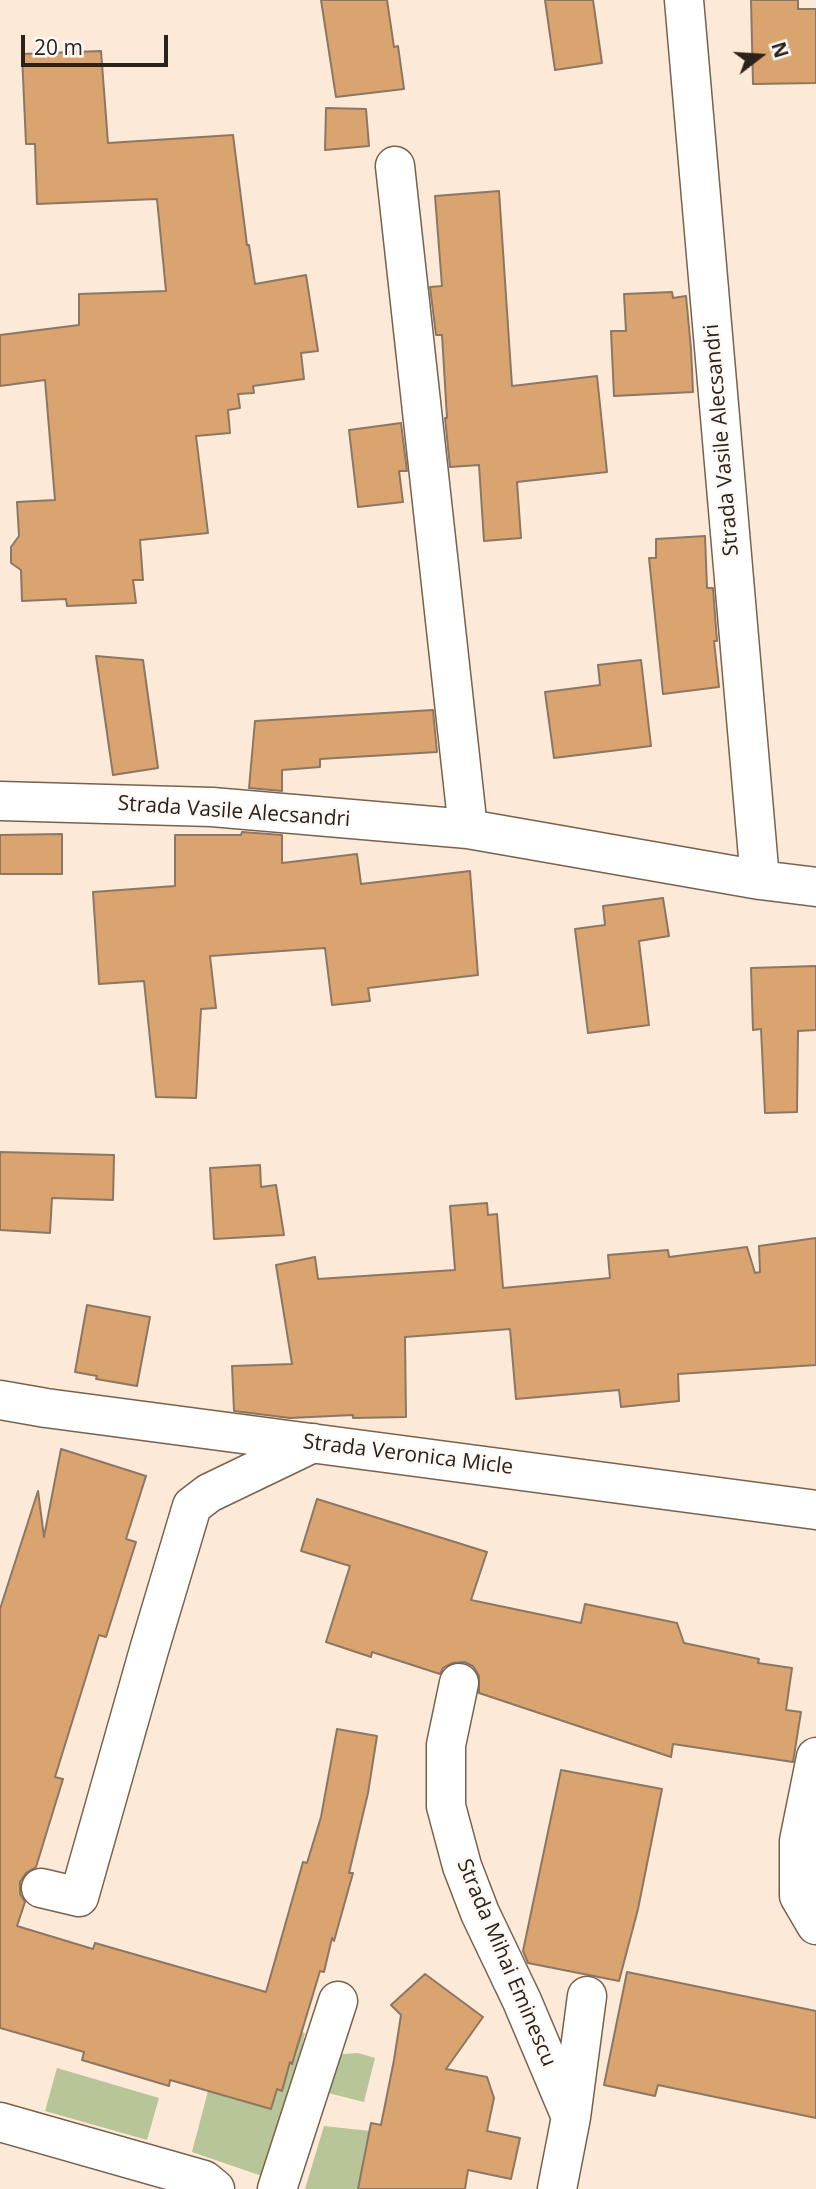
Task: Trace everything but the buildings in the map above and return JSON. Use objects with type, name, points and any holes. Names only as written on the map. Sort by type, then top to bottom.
[{"type":"street","name":"Strada Vasile Alecsandri","points":[[684,0],[760,880]]},
{"type":"street","points":[[395,166],[468,829]]},
{"type":"street","name":"Strada Vasile Alecsandri","points":[[0,801],[212,807],[468,829],[760,880],[816,887]]},
{"type":"street","name":"Strada Veronica Micle","points":[[0,1400],[816,1510]]},
{"type":"street","points":[[0,1426],[46,1408]]},
{"type":"street","points":[[41,1888],[79,1897],[192,1506],[209,1493],[313,1443]]},
{"type":"street","name":"Strada Mihai Eminescu","points":[[459,1683],[446,1745],[446,1806],[462,1866],[480,1913],[522,2001],[571,2117]]},
{"type":"street","points":[[816,1758],[799,1841],[799,1896],[816,1924]]},
{"type":"street","name":"Strada Mihai Eminescu","points":[[557,2189],[571,2117],[587,1996]]},
{"type":"street","points":[[277,2189],[338,2001]]},
{"type":"street","points":[[0,2122],[204,2180],[215,2189]]},
{"type":"green space","points":[[296,2030],[305,2033],[272,2170],[262,2176],[192,2152],[208,2091],[271,2109],[277,2089],[282,2090],[290,2062],[293,2063],[300,2038]]},
{"type":"green space","points":[[358,2053],[375,2058],[364,2102],[320,2091],[329,2055]]},
{"type":"green space","points":[[57,2068],[159,2098],[147,2140],[45,2111]]},
{"type":"green space","points":[[324,2126],[370,2131],[358,2189],[305,2189]]}]
